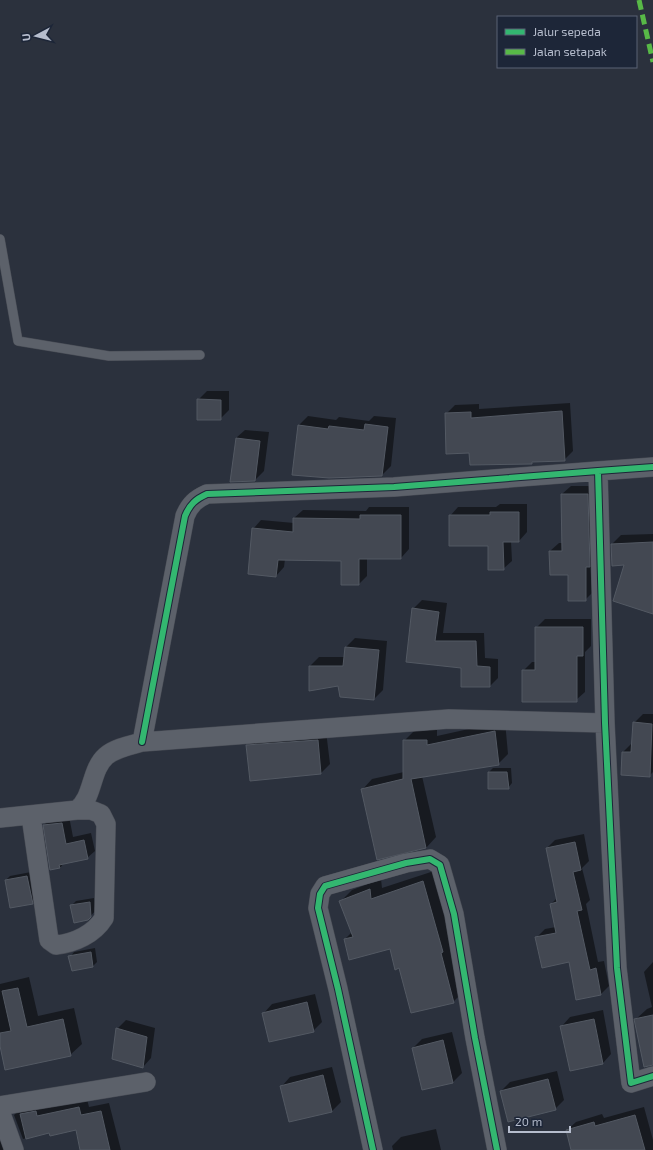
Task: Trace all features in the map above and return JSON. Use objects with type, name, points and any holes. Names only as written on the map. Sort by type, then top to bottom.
[{"type":"street","points":[[142,742],[185,516],[189,506],[197,499],[207,494],[394,487],[653,467]]},
{"type":"street","points":[[598,471],[605,722],[617,968],[630,1083],[653,1076]]},
{"type":"street","points":[[77,810],[84,805],[101,763],[106,756],[142,742],[449,719],[605,722]]},
{"type":"street","points":[[0,818],[77,810],[91,810],[101,814],[106,824],[104,918],[98,928],[86,936],[56,945],[49,940],[30,816]]},
{"type":"street","points":[[372,1150],[338,989],[318,908],[320,894],[325,886],[406,863],[430,859],[440,865],[454,914],[475,1038],[497,1150]]},
{"type":"street","points":[[0,1106],[146,1082]]},
{"type":"street","points":[[0,1111],[14,1150]]},
{"type":"lane","points":[[0,239],[18,341],[109,356],[200,354]]},
{"type":"building","points":[[197,399],[221,400],[221,420],[197,420]]},
{"type":"building","points":[[562,411],[565,461],[532,462],[532,464],[470,465],[469,453],[446,454],[445,413],[471,412],[471,418]]},
{"type":"building","points":[[365,424],[388,427],[382,476],[329,478],[292,475],[298,425],[328,429],[329,426],[364,430]]},
{"type":"building","points":[[236,438],[260,441],[255,481],[230,482]]},
{"type":"building","points":[[561,494],[588,494],[590,567],[586,567],[586,601],[568,601],[568,575],[550,575],[549,551],[562,551]]},
{"type":"building","points":[[490,512],[519,512],[519,542],[503,542],[504,570],[488,570],[488,546],[449,546],[449,515],[490,515]]},
{"type":"building","points":[[360,515],[401,515],[401,559],[359,559],[359,585],[341,585],[341,561],[278,560],[276,577],[248,574],[252,528],[293,532],[293,518],[360,519]]},
{"type":"building","points":[[653,542],[653,614],[613,601],[624,565],[612,566],[611,544]]},
{"type":"building","points":[[412,608],[439,612],[435,641],[476,641],[477,666],[490,667],[490,687],[461,687],[461,668],[406,662]]},
{"type":"building","points":[[535,627],[583,627],[583,656],[577,656],[577,702],[522,702],[522,670],[535,670]]},
{"type":"building","points":[[345,647],[379,650],[374,700],[340,697],[338,686],[309,691],[309,666],[343,666]]},
{"type":"building","points":[[633,722],[652,724],[650,777],[621,775],[622,752],[631,752]]},
{"type":"building","points":[[495,731],[499,765],[411,779],[426,848],[377,860],[361,789],[403,779],[403,740],[427,740],[427,745]]},
{"type":"building","points":[[318,740],[321,774],[250,781],[246,745]]},
{"type":"building","points":[[488,772],[507,772],[509,789],[488,789]]},
{"type":"building","points":[[62,823],[66,844],[84,840],[88,859],[59,865],[60,868],[50,870],[43,825]]},
{"type":"building","points":[[575,842],[581,870],[573,872],[582,910],[577,911],[590,970],[596,968],[601,995],[576,1000],[569,962],[542,968],[535,937],[556,933],[550,904],[557,902],[546,848]]},
{"type":"building","points":[[27,876],[33,904],[10,908],[5,880]]},
{"type":"building","points":[[423,881],[443,952],[441,953],[454,1003],[411,1013],[399,968],[395,970],[390,949],[349,960],[344,939],[353,937],[339,901],[370,889],[371,899]]},
{"type":"building","points":[[90,902],[91,917],[88,920],[74,923],[70,905]]},
{"type":"building","points":[[91,952],[93,967],[72,971],[68,956]]},
{"type":"building","points":[[18,988],[27,1027],[63,1019],[71,1056],[5,1070],[0,1046],[0,1033],[11,1031],[2,991]]},
{"type":"building","points":[[307,1002],[314,1032],[269,1042],[262,1013]]},
{"type":"building","points":[[653,1015],[653,1065],[644,1067],[634,1019]]},
{"type":"building","points":[[594,1019],[603,1064],[570,1071],[560,1026]]},
{"type":"building","points":[[116,1028],[147,1037],[143,1068],[112,1059]]},
{"type":"building","points":[[443,1040],[453,1083],[422,1090],[412,1048]]},
{"type":"building","points":[[323,1075],[332,1112],[289,1122],[280,1086]]},
{"type":"building","points":[[548,1079],[556,1110],[508,1122],[500,1091]]},
{"type":"building","points":[[79,1107],[81,1115],[101,1111],[110,1150],[80,1150],[76,1130],[50,1136],[49,1133],[26,1139],[20,1114],[36,1111],[37,1116]]},
{"type":"building","points":[[635,1115],[645,1150],[571,1150],[566,1130],[594,1122],[595,1126]]},
{"type":"marked path","points":[[639,0],[653,62]]},
{"type":"cycle path","points":[[653,467],[598,471],[605,723],[617,968],[631,1083],[653,1076]]},
{"type":"cycle path","points":[[142,742],[185,516],[191,505],[200,498],[207,494],[394,487],[598,471]]},
{"type":"cycle path","points":[[373,1150],[338,989],[318,908],[320,894],[325,886],[406,863],[430,859],[440,865],[454,914],[475,1038],[497,1150]]}]
